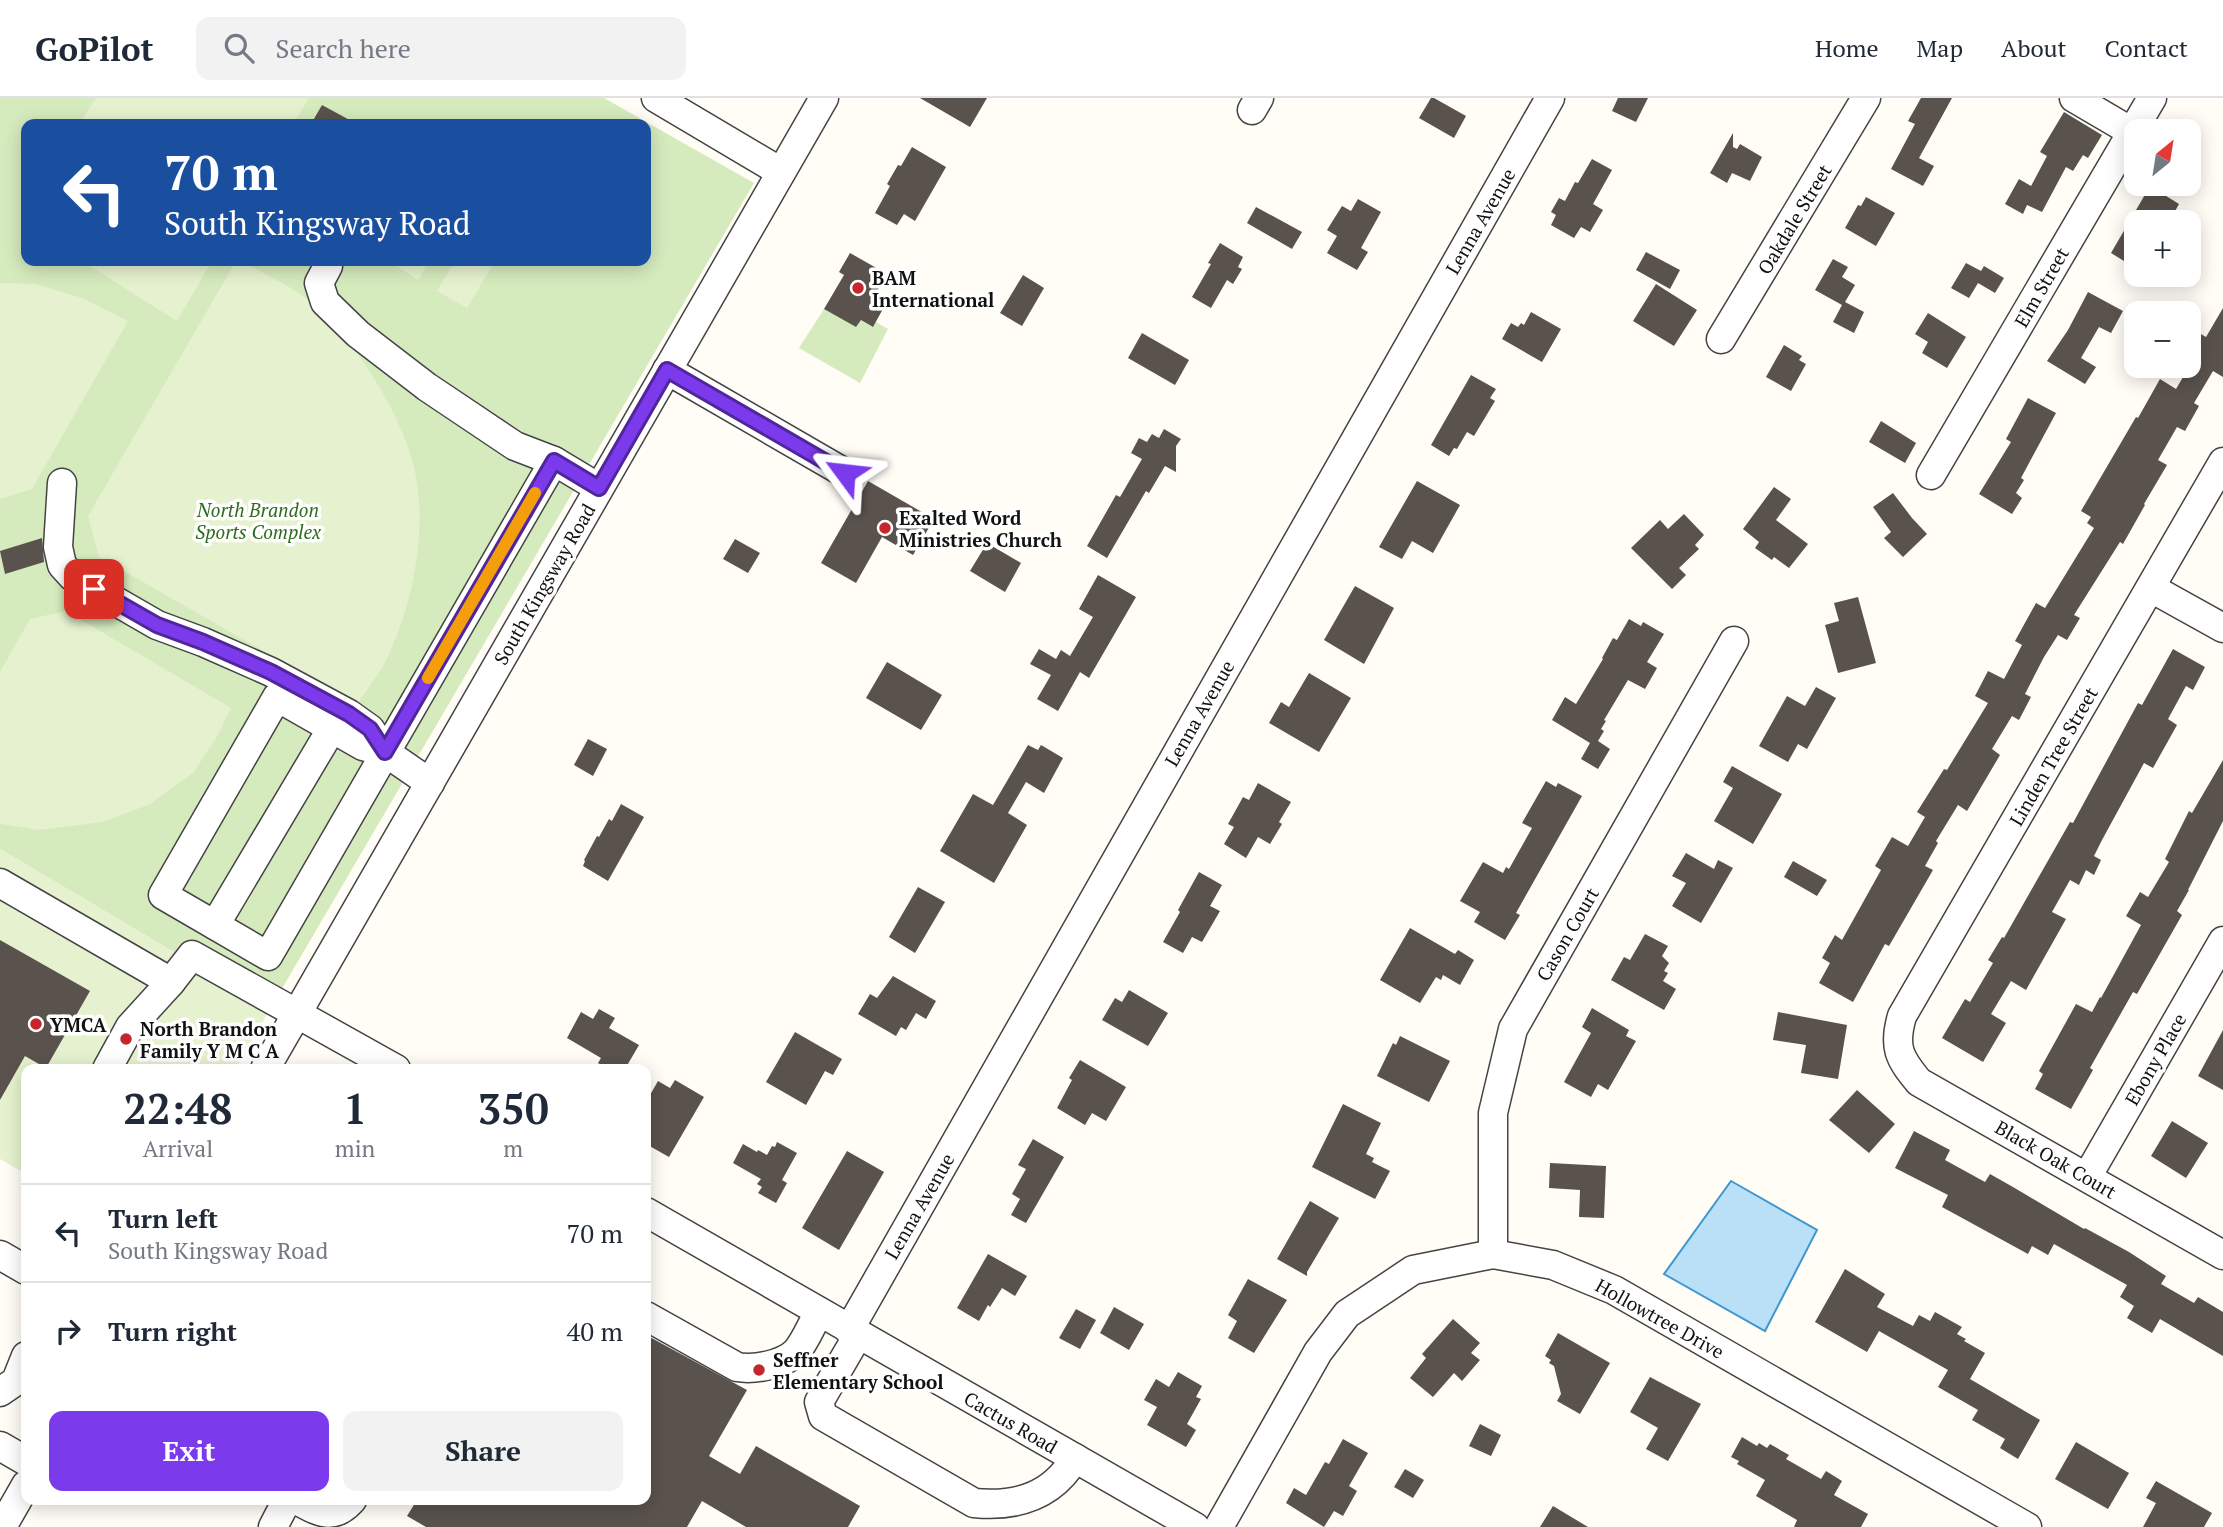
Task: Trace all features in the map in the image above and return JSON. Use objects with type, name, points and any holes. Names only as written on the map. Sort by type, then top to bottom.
[{"type":"street","points":[[656,98],[781,172]]},
{"type":"street","name":"South Kingsway Road","points":[[267,1064],[824,98]]},
{"type":"street","name":"Lenna Avenue","points":[[1074,1458],[1052,1487],[1023,1499],[994,1505],[974,1503],[823,1416],[819,1402],[853,1332],[1550,98]]},
{"type":"street","name":"Oakdale Street","points":[[1721,339],[1866,98]]},
{"type":"street","points":[[2074,98],[2124,127]]},
{"type":"street","name":"Elm Street","points":[[2140,119],[2152,98]]},
{"type":"street","name":"Elm Street","points":[[1931,475],[2124,146]]},
{"type":"street","points":[[328,266],[319,284],[325,302],[358,334],[427,387],[516,446],[554,461],[599,488]]},
{"type":"street","points":[[667,370],[845,473]]},
{"type":"street","points":[[429,783],[385,752],[363,746],[277,697],[163,895],[268,956],[385,752],[554,461]]},
{"type":"street","name":"Linden Tree Street","points":[[1899,1053],[1897,1034],[1902,1016],[2223,462]]},
{"type":"street","points":[[62,483],[58,547],[62,565],[72,576],[157,625],[271,672],[349,714],[370,729],[385,752]]},
{"type":"street","points":[[2151,589],[2223,628]]},
{"type":"street","name":"Cason Court","points":[[1493,1254],[1493,1113],[1513,1029],[1734,641]]},
{"type":"street","points":[[215,925],[332,728]]},
{"type":"street","points":[[0,883],[171,982]]},
{"type":"street","name":"Ebony Place","points":[[2087,1177],[2223,942]]},
{"type":"street","points":[[110,1064],[130,1027],[192,955],[387,1064]]},
{"type":"street","name":"Black Oak Court","points":[[1899,1053],[1919,1082],[2223,1255]]},
{"type":"street","name":"Cactus Road","points":[[651,1215],[1195,1527]]},
{"type":"street","name":"Hollowtree Drive","points":[[1219,1527],[1318,1352],[1348,1314],[1413,1270],[1493,1254],[1553,1265],[1614,1290],[2027,1527]]},
{"type":"street","points":[[0,1255],[21,1266]]},
{"type":"street","points":[[651,1319],[737,1367],[752,1370],[795,1353],[819,1312]]},
{"type":"street","points":[[0,1446],[21,1458]]},
{"type":"street","points":[[2,1527],[21,1494]]},
{"type":"street","points":[[273,1527],[284,1505]]},
{"type":"street","points":[[306,1505],[333,1514],[348,1505]]},
{"type":"green space","name":"North Brandon Sports Complex","points":[[0,98],[604,98],[641,119],[21,119],[21,266],[651,266],[651,125],[754,183],[270,1009],[0,849]]},
{"type":"green space","points":[[96,98],[309,98],[296,119],[82,119]]},
{"type":"green space","points":[[90,266],[209,266],[177,321]]},
{"type":"green space","points":[[233,266],[250,266],[301,295],[318,308],[348,341],[376,382],[399,425],[414,467],[420,514],[412,587],[398,633],[378,674],[357,704],[99,557],[88,516]]},
{"type":"green space","points":[[397,266],[426,266],[418,280]]},
{"type":"green space","points":[[452,266],[492,266],[467,308],[437,291]]},
{"type":"green space","points":[[0,283],[35,284],[82,298],[128,321],[32,489],[0,499]]},
{"type":"green space","points":[[824,309],[856,327],[861,320],[872,327],[876,322],[888,329],[860,383],[799,348]]},
{"type":"green space","points":[[66,611],[231,708],[218,735],[193,773],[150,804],[103,822],[39,830],[2,824],[0,672],[30,619]]},
{"type":"green space","name":"North Brandon Family Y M C A","points":[[0,849],[270,1009],[239,1064],[21,1064],[21,1171],[0,1159]]},
{"type":"water","points":[[1731,1181],[1817,1230],[1765,1331],[1664,1274]]},
{"type":"building","points":[[920,98],[987,98],[970,127]]},
{"type":"building","points":[[1431,98],[1466,116],[1454,138],[1419,118]]},
{"type":"building","points":[[1618,98],[1648,98],[1636,122],[1612,111]]},
{"type":"building","points":[[1921,98],[1952,98],[1919,158],[1934,166],[1923,186],[1891,169],[1915,124],[1908,121]]},
{"type":"building","points":[[322,105],[348,119],[314,119]]},
{"type":"building","points":[[2064,112],[2102,135],[2088,158],[2083,155],[2073,171],[2066,167],[2042,212],[2027,205],[2023,214],[2005,204],[2019,179],[2031,186],[2047,156],[2040,152]]},
{"type":"building","points":[[1733,133],[1733,147],[1737,149],[1740,144],[1762,157],[1750,181],[1732,173],[1727,183],[1710,173]]},
{"type":"building","points":[[912,147],[946,167],[915,221],[904,214],[897,225],[875,213],[890,186],[887,184]]},
{"type":"building","points":[[1592,159],[1612,170],[1593,204],[1603,210],[1590,232],[1581,227],[1574,238],[1551,225],[1556,215],[1551,212],[1559,198],[1565,201]]},
{"type":"building","points":[[2144,196],[2166,196],[2179,204],[2176,210],[2136,210]]},
{"type":"building","points":[[1866,197],[1895,213],[1876,246],[1845,228],[1858,205],[1861,206]]},
{"type":"building","points":[[1358,199],[1381,212],[1361,248],[1368,252],[1357,270],[1327,253],[1337,236],[1327,230],[1342,206],[1351,211]]},
{"type":"building","points":[[1256,207],[1302,232],[1292,249],[1247,223]]},
{"type":"building","points":[[2124,231],[2124,261],[2111,253]]},
{"type":"building","points":[[1220,243],[1243,257],[1238,267],[1242,269],[1233,284],[1227,280],[1211,308],[1192,297]]},
{"type":"building","points":[[1646,252],[1680,270],[1670,289],[1636,270]]},
{"type":"building","name":"BAM International","points":[[850,253],[887,274],[872,300],[884,307],[873,327],[861,320],[856,327],[824,309],[844,275],[839,272]]},
{"type":"building","points":[[1833,259],[1848,267],[1842,277],[1855,285],[1845,302],[1864,312],[1854,333],[1833,322],[1842,305],[1815,290]]},
{"type":"building","points":[[1966,263],[1981,271],[1984,266],[2004,278],[1995,293],[1978,283],[1969,298],[1951,288]]},
{"type":"building","points":[[1023,275],[1044,288],[1022,326],[1000,313]]},
{"type":"building","points":[[1656,284],[1697,310],[1674,346],[1633,321]]},
{"type":"building","points":[[2088,292],[2123,311],[2111,333],[2099,327],[2081,358],[2096,367],[2085,384],[2047,361],[2068,330]]},
{"type":"building","points":[[2223,308],[2223,377],[2213,371],[2194,403],[2199,406],[2185,431],[2177,427],[2158,460],[2167,465],[2145,505],[2123,544],[2120,542],[2074,615],[2080,618],[2067,640],[2058,635],[2044,657],[2025,694],[2031,697],[2019,720],[2012,716],[1992,749],[2000,755],[1967,811],[1958,805],[1936,841],[1938,843],[1925,866],[1933,870],[1889,946],[1885,944],[1853,1002],[1819,983],[1830,963],[1822,958],[1835,935],[1842,940],[1881,870],[1875,866],[1892,837],[1908,846],[1925,817],[1917,812],[1944,769],[1947,770],[1988,703],[1975,696],[1988,671],[2004,679],[2022,645],[2015,641],[2036,603],[2045,608],[2094,528],[2087,523],[2091,517],[2081,511],[2136,417],[2138,418],[2160,379],[2176,389],[2182,378],[2201,378],[2201,334],[2206,337]]},
{"type":"building","points":[[1531,312],[1561,329],[1542,362],[1502,339],[1511,323],[1518,327],[1521,323],[1524,325]]},
{"type":"building","points":[[1928,313],[1966,337],[1947,368],[1922,353],[1928,342],[1915,334]]},
{"type":"building","points":[[1142,333],[1189,360],[1175,385],[1128,358]]},
{"type":"building","points":[[1784,345],[1802,356],[1799,360],[1806,364],[1791,391],[1766,377]]},
{"type":"building","points":[[1471,375],[1496,389],[1490,398],[1495,401],[1474,436],[1467,432],[1457,449],[1454,448],[1449,456],[1431,445]]},
{"type":"building","points":[[2028,398],[2056,413],[2021,478],[2024,480],[2016,493],[2022,498],[2012,514],[1979,494],[2011,442],[2006,439]]},
{"type":"building","points":[[1881,421],[1916,443],[1905,463],[1869,442]]},
{"type":"building","points":[[1164,429],[1181,439],[1176,446],[1176,472],[1165,466],[1149,493],[1146,491],[1107,558],[1087,546],[1116,495],[1120,497],[1142,459],[1131,453],[1139,438],[1147,442],[1152,434],[1159,438]]},
{"type":"building","name":"Exalted Word Ministries Church","points":[[868,481],[934,519],[913,555],[882,537],[856,583],[821,563]]},
{"type":"building","points":[[1417,481],[1460,505],[1433,553],[1412,541],[1402,559],[1379,547]]},
{"type":"building","points":[[1774,487],[1791,499],[1776,520],[1808,544],[1789,568],[1755,548],[1759,542],[1743,529]]},
{"type":"building","points":[[1893,493],[1927,534],[1903,557],[1884,538],[1891,532],[1873,507]]},
{"type":"building","points":[[1684,514],[1704,535],[1695,545],[1699,549],[1679,568],[1686,575],[1672,589],[1631,548],[1660,520],[1668,529]]},
{"type":"building","points":[[42,538],[44,562],[5,574],[0,551]]},
{"type":"building","points":[[735,539],[760,553],[748,573],[723,559]]},
{"type":"building","points":[[987,543],[1021,563],[1005,592],[970,571]]},
{"type":"building","points":[[1098,575],[1136,597],[1089,678],[1080,672],[1058,711],[1037,699],[1051,675],[1030,664],[1039,649],[1056,659],[1061,650],[1070,656],[1093,617],[1079,609]]},
{"type":"building","points":[[1355,586],[1394,608],[1364,664],[1324,640]]},
{"type":"building","points":[[1858,597],[1876,663],[1838,673],[1825,625],[1839,621],[1834,603]]},
{"type":"building","points":[[1629,619],[1641,626],[1643,622],[1664,634],[1647,662],[1657,668],[1645,689],[1628,680],[1604,720],[1606,721],[1601,729],[1604,731],[1598,741],[1610,749],[1598,769],[1581,759],[1590,743],[1552,720],[1565,697],[1576,704],[1613,638],[1617,640]]},
{"type":"building","points":[[2173,649],[2205,667],[2193,690],[2186,686],[2168,719],[2177,725],[2153,768],[2144,763],[2102,840],[2094,856],[2101,860],[2094,875],[2086,870],[2079,885],[2070,880],[2052,912],[2066,919],[2026,990],[2011,981],[1991,1014],[2006,1023],[1983,1062],[1942,1038],[1965,999],[1970,1002],[1993,963],[1988,960],[2002,937],[2004,938],[2070,822],[2073,823],[2138,703],[2142,705]]},
{"type":"building","points":[[887,662],[942,695],[921,730],[866,698]]},
{"type":"building","points":[[1309,673],[1351,698],[1319,752],[1269,723],[1281,702],[1289,707]]},
{"type":"building","points":[[1816,687],[1836,698],[1807,749],[1798,744],[1788,762],[1759,746],[1787,696],[1805,706]]},
{"type":"building","points":[[588,739],[607,749],[593,776],[574,765]]},
{"type":"building","points":[[1028,745],[1038,750],[1041,745],[1063,758],[1044,793],[1026,782],[1008,813],[1027,825],[994,883],[940,851],[973,794],[993,805]]},
{"type":"building","points":[[2223,760],[2223,821],[2177,911],[2182,915],[2137,994],[2133,992],[2090,1068],[2093,1070],[2071,1109],[2035,1089],[2043,1074],[2039,1071],[2076,1004],[2092,1012],[2101,998],[2141,925],[2126,916],[2140,892],[2148,897],[2169,862],[2165,859],[2189,811],[2192,813]]},
{"type":"building","points":[[1732,766],[1782,794],[1753,844],[1714,821],[1733,788],[1723,782]]},
{"type":"building","points":[[1546,781],[1556,787],[1558,783],[1582,796],[1516,913],[1520,915],[1505,940],[1474,922],[1480,912],[1460,901],[1483,862],[1503,873],[1506,867],[1509,869],[1532,828],[1522,823]]},
{"type":"building","points":[[1258,783],[1291,802],[1270,844],[1258,837],[1246,858],[1224,844],[1234,827],[1228,824],[1243,797],[1249,800]]},
{"type":"building","points":[[621,804],[644,817],[608,881],[583,866],[584,860],[597,836],[599,837],[609,819],[612,821]]},
{"type":"building","points":[[1686,853],[1714,869],[1718,860],[1733,868],[1701,923],[1672,906],[1686,883],[1672,876]]},
{"type":"building","points":[[1793,861],[1827,880],[1817,896],[1784,877]]},
{"type":"building","points":[[1199,872],[1222,885],[1210,906],[1220,911],[1202,942],[1192,937],[1183,953],[1163,942]]},
{"type":"building","points":[[918,887],[945,902],[915,953],[889,937]]},
{"type":"building","points":[[1410,928],[1455,954],[1458,950],[1474,960],[1460,985],[1443,975],[1441,980],[1436,977],[1420,1003],[1380,980]]},
{"type":"building","points":[[1645,934],[1668,946],[1662,956],[1669,963],[1664,971],[1668,973],[1663,981],[1676,989],[1664,1010],[1611,980],[1624,957],[1630,960]]},
{"type":"building","name":"YMCA","points":[[0,940],[90,991],[48,1064],[39,1064],[25,1056],[0,1100]]},
{"type":"building","points":[[893,976],[936,1001],[926,1019],[916,1013],[906,1030],[901,1027],[896,1036],[858,1014],[870,994],[877,998]]},
{"type":"building","points":[[1129,990],[1168,1013],[1148,1046],[1102,1020],[1115,998],[1122,1002]]},
{"type":"building","points":[[1592,1008],[1629,1030],[1626,1036],[1636,1041],[1608,1090],[1598,1084],[1591,1097],[1564,1082],[1591,1033],[1582,1027]]},
{"type":"building","points":[[599,1009],[615,1018],[609,1028],[639,1045],[628,1064],[600,1064],[601,1058],[567,1038],[581,1012],[593,1019]]},
{"type":"building","points":[[1778,1012],[1847,1025],[1838,1079],[1801,1073],[1806,1045],[1773,1040]]},
{"type":"building","points":[[2223,1030],[2223,1090],[2198,1076]]},
{"type":"building","points":[[795,1032],[842,1059],[833,1075],[825,1071],[806,1105],[766,1082]]},
{"type":"building","points":[[1400,1036],[1450,1061],[1429,1102],[1377,1076],[1393,1043],[1396,1045]]},
{"type":"building","points":[[1080,1060],[1126,1087],[1106,1121],[1092,1113],[1085,1125],[1057,1108],[1072,1080],[1069,1078]]},
{"type":"building","points":[[675,1080],[704,1097],[669,1157],[651,1147],[651,1093],[658,1081],[670,1088]]},
{"type":"building","points":[[1857,1090],[1895,1124],[1869,1153],[1829,1120]]},
{"type":"building","points":[[1343,1104],[1381,1123],[1366,1154],[1374,1158],[1372,1162],[1390,1171],[1375,1199],[1312,1167]]},
{"type":"building","points":[[2172,1121],[2208,1143],[2186,1178],[2151,1156]]},
{"type":"building","points":[[1914,1131],[1950,1150],[1945,1160],[1985,1182],[1990,1174],[2129,1252],[2166,1276],[2161,1284],[2194,1303],[2198,1297],[2223,1312],[2223,1356],[2160,1319],[2152,1333],[2127,1318],[2134,1306],[2120,1297],[2127,1285],[2054,1244],[2048,1255],[2032,1246],[2028,1254],[1942,1207],[1948,1195],[1895,1168]]},
{"type":"building","points":[[1033,1139],[1064,1157],[1026,1223],[1011,1215],[1020,1199],[1012,1194],[1026,1169],[1018,1165]]},
{"type":"building","points":[[777,1142],[797,1153],[782,1180],[787,1183],[776,1203],[758,1193],[762,1187],[757,1184],[761,1179],[733,1163],[743,1144],[767,1155]]},
{"type":"building","points":[[847,1151],[884,1172],[839,1250],[802,1228]]},
{"type":"building","points":[[1550,1163],[1606,1166],[1604,1218],[1579,1217],[1580,1190],[1549,1188]]},
{"type":"building","points":[[1310,1201],[1339,1218],[1307,1276],[1277,1259]]},
{"type":"building","points":[[988,1254],[1027,1276],[1015,1296],[1002,1288],[979,1321],[957,1308]]},
{"type":"building","points":[[1845,1269],[1885,1294],[1877,1307],[1913,1326],[1919,1315],[1930,1321],[1935,1312],[1962,1327],[1957,1334],[1985,1353],[1970,1379],[2040,1420],[2018,1459],[2000,1448],[2005,1439],[1972,1420],[1978,1410],[1938,1387],[1948,1370],[1879,1331],[1867,1352],[1815,1322]]},
{"type":"building","points":[[1248,1279],[1287,1300],[1254,1353],[1228,1338],[1237,1321],[1228,1315]]},
{"type":"building","points":[[1114,1307],[1144,1324],[1129,1350],[1100,1333]]},
{"type":"building","points":[[1076,1309],[1096,1320],[1080,1349],[1059,1338]]},
{"type":"building","points":[[1453,1319],[1480,1343],[1471,1353],[1480,1360],[1462,1381],[1454,1373],[1433,1397],[1410,1378],[1426,1358],[1422,1354]]},
{"type":"building","points":[[1558,1333],[1610,1363],[1580,1414],[1557,1401],[1561,1394],[1554,1366],[1545,1356]]},
{"type":"building","points":[[651,1338],[747,1390],[709,1456],[740,1474],[756,1446],[860,1506],[848,1527],[746,1527],[702,1501],[687,1527],[426,1527],[407,1516],[414,1505],[651,1505]]},
{"type":"building","points":[[1178,1372],[1202,1386],[1196,1397],[1201,1399],[1187,1424],[1196,1430],[1186,1447],[1147,1425],[1157,1407],[1144,1400],[1156,1379],[1169,1387]]},
{"type":"building","points":[[1650,1377],[1701,1404],[1668,1461],[1646,1449],[1658,1428],[1630,1412]]},
{"type":"building","points":[[1480,1424],[1501,1435],[1491,1456],[1469,1446]]},
{"type":"building","points":[[1742,1437],[1757,1446],[1759,1443],[1767,1448],[1770,1444],[1789,1455],[1786,1459],[1821,1479],[1826,1471],[1842,1481],[1834,1495],[1868,1514],[1861,1527],[1794,1527],[1797,1520],[1756,1496],[1765,1480],[1737,1464],[1739,1461],[1731,1457]]},
{"type":"building","points":[[1343,1439],[1368,1453],[1349,1486],[1357,1491],[1343,1516],[1334,1511],[1324,1527],[1286,1503],[1294,1488],[1306,1495],[1325,1462],[1329,1464]]},
{"type":"building","points":[[2076,1442],[2129,1473],[2108,1509],[2055,1479]]},
{"type":"building","points":[[1405,1469],[1424,1480],[1413,1498],[1394,1487]]},
{"type":"building","points":[[2156,1481],[2212,1513],[2204,1527],[2143,1527],[2156,1503],[2146,1498]]},
{"type":"building","points":[[1553,1506],[1588,1527],[1540,1527]]},
{"type":"slow traffic","points":[[428,678],[535,493]]},
{"type":"place","name":"BAM International","points":[[858,288]]},
{"type":"place","name":"Exalted Word Ministries Church","points":[[885,528]]},
{"type":"place","name":"YMCA","points":[[36,1024]]},
{"type":"place","name":"North Brandon Family Y M C A","points":[[126,1039]]},
{"type":"place","name":"Seffner Elementary School","points":[[759,1370]]},
{"type":"route","points":[[94,589],[157,625],[271,672],[349,714],[370,729],[385,752],[554,461],[599,488],[667,370],[845,473]]}]
